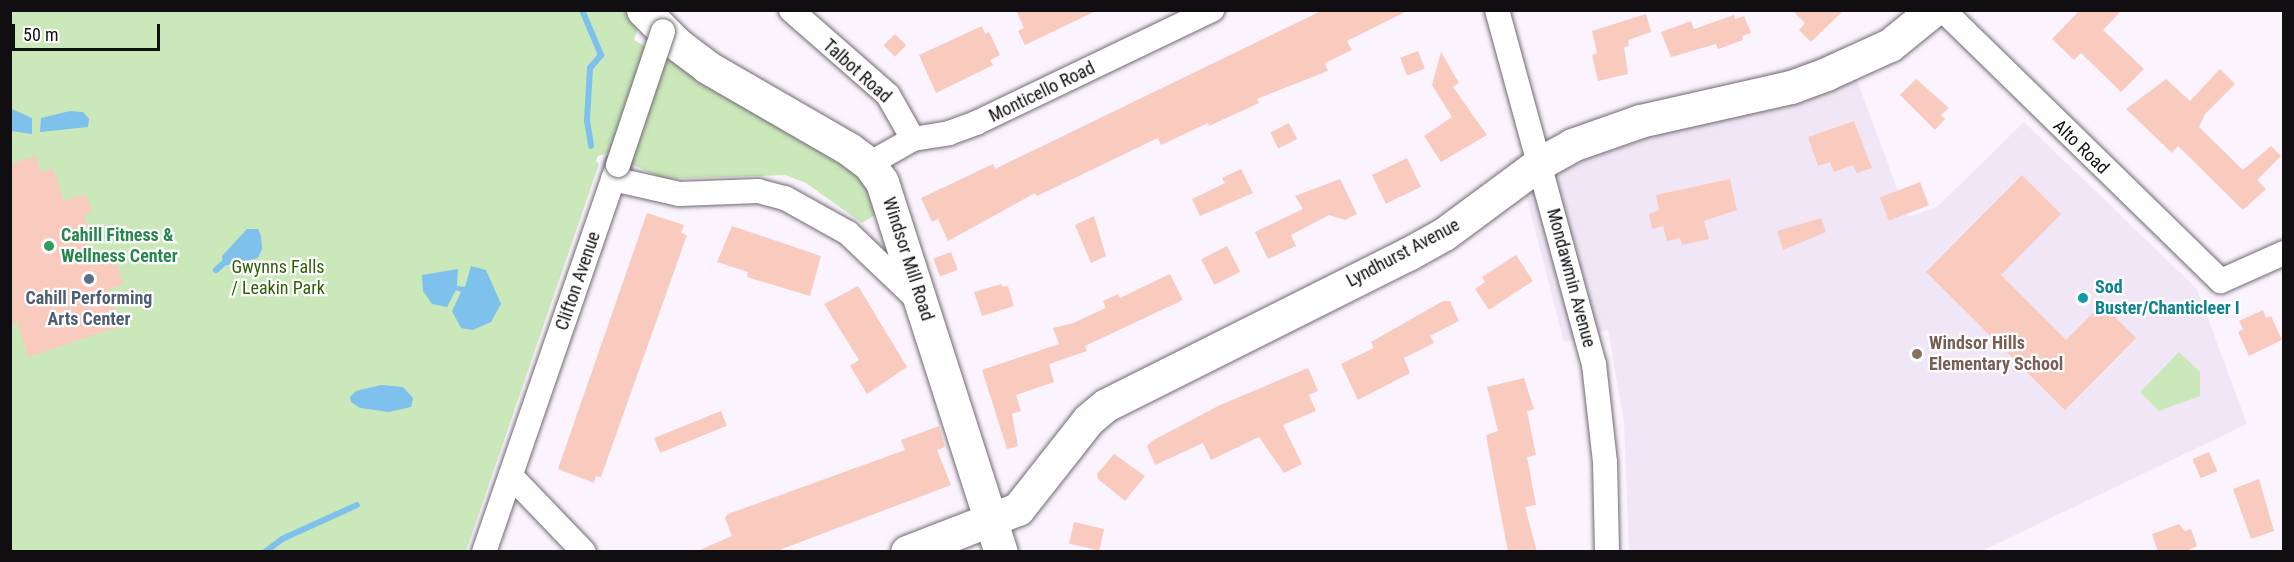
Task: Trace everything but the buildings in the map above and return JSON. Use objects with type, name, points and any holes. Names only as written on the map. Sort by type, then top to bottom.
[{"type":"street","name":"Windsor Mill Road","points":[[643,10],[676,44],[707,67],[849,148],[869,164],[890,199],[1001,552]]},
{"type":"street","name":"Clifton Avenue","points":[[484,552],[670,10]]},
{"type":"street","name":"Talbot Road","points":[[791,10],[888,95],[913,139]]},
{"type":"street","name":"Monticello Road","points":[[869,164],[913,139],[949,134],[976,123],[1212,10]]},
{"type":"street","name":"Mondawmin Avenue","points":[[1497,10],[1594,364],[1605,462],[1607,552]]},
{"type":"street","name":"Lyndhurst Avenue","points":[[907,552],[1018,510],[1088,420],[1106,405],[1426,244],[1475,213],[1540,163],[1603,132],[1791,87],[1861,61],[1890,45],[1932,10]]},
{"type":"street","name":"Alto Road","points":[[1943,10],[2221,281],[2283,252]]},
{"type":"street","points":[[615,172],[679,194],[758,191],[785,198],[848,233],[922,303]]},
{"type":"street","points":[[511,476],[584,552]]},
{"type":"shaded area","name":"Windsor Hills Elementary School","points":[[1844,46],[1908,217],[1937,207],[2024,122],[2197,289],[2247,424],[1982,551],[1629,551],[1624,422],[1608,330],[1564,342],[1527,199],[1508,160],[1589,119],[1769,74]]},
{"type":"green space","name":"Gwynns Falls / Leakin Park","points":[[10,11],[631,11],[640,21],[634,40],[831,153],[867,184],[878,213],[862,223],[806,183],[785,175],[664,179],[607,153],[598,156],[596,161],[599,164],[466,551],[11,551]]},
{"type":"green space","points":[[2179,352],[2200,372],[2200,396],[2159,411],[2140,392]]},
{"type":"water","points":[[10,108],[32,118],[32,134],[11,131]]},
{"type":"water","points":[[70,111],[83,112],[89,119],[88,127],[40,132],[41,118]]},
{"type":"water","points":[[247,229],[258,229],[261,236],[262,249],[258,258],[223,266],[222,256]]},
{"type":"water","points":[[471,266],[486,270],[501,304],[491,322],[473,330],[461,328],[452,311],[461,292],[456,290],[447,307],[432,304],[423,291],[422,275],[458,269],[457,286],[465,287]]},
{"type":"water","points":[[381,385],[403,387],[413,398],[411,407],[389,412],[360,408],[351,402],[350,397],[356,391]]},
{"type":"waterway","points":[[582,10],[601,55],[590,68],[587,120],[591,146]]},
{"type":"waterway","points":[[216,270],[227,260]]},
{"type":"waterway","points":[[265,552],[282,539],[357,505]]},
{"type":"place","name":"Cahill Fitness & Wellness Center","points":[[49,246]]},
{"type":"place","name":"Cahill Performing Arts Center","points":[[89,279]]},
{"type":"place","name":"Sod Buster/Chanticleer I","points":[[2083,298]]},
{"type":"place","name":"Windsor Hills Elementary School","points":[[1917,354]]}]
